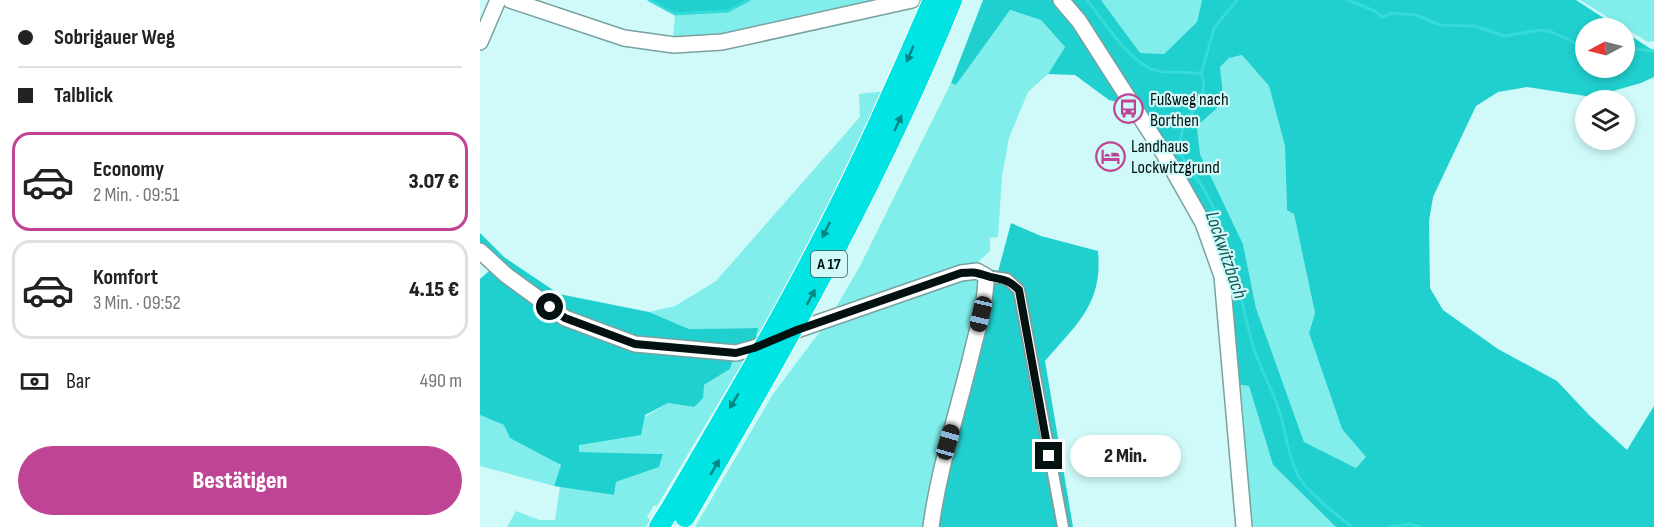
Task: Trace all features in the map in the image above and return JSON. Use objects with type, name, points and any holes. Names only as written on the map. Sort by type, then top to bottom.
[{"type":"highway","name":"A 17","points":[[678,518],[819,245],[891,96],[933,0]]},
{"type":"highway","name":"A 17","points":[[659,527],[678,518],[764,384],[833,257],[899,121],[952,0]]},
{"type":"main road","points":[[480,42],[498,0]]},
{"type":"main road","points":[[510,0],[624,38],[674,45],[723,42],[912,0]]},
{"type":"main road","points":[[1061,0],[1080,21],[1164,154],[1203,223],[1222,276],[1244,527]]},
{"type":"main road","points":[[480,251],[506,275],[565,318],[635,344],[736,353],[961,273],[977,271],[986,276],[986,294],[966,380],[942,464],[931,527]]},
{"type":"street","points":[[986,276],[1007,279],[1019,290],[1063,527]]},
{"type":"shaded area","points":[[649,0],[749,0],[728,11],[675,14]]},
{"type":"shaded area","points":[[749,0],[882,0],[717,37],[673,39],[675,14],[689,14]]},
{"type":"shaded area","points":[[983,0],[1052,0],[1076,23],[1123,97],[1117,102],[1109,100],[1075,75],[1048,74],[1065,47],[1041,20],[1010,10],[956,85],[951,83]]},
{"type":"shaded area","points":[[1067,0],[1101,0],[1140,53],[1164,54],[1197,22],[1202,0],[1576,0],[1604,18],[1575,18],[1575,78],[1635,78],[1635,39],[1654,51],[1654,77],[1641,83],[1616,90],[1575,90],[1575,94],[1527,87],[1498,92],[1476,106],[1433,197],[1429,221],[1430,288],[1443,310],[1498,349],[1557,381],[1627,450],[1654,406],[1654,527],[1336,527],[1273,465],[1249,386],[1235,384],[1208,220],[1190,184]],"holes":[[[1242,55],[1269,86],[1285,146],[1287,210],[1294,214],[1315,313],[1309,333],[1342,429],[1366,457],[1356,468],[1304,442],[1256,308],[1243,244],[1200,154],[1197,126],[1224,102],[1220,67],[1229,58]]]},
{"type":"shaded area","points":[[1101,0],[1202,0],[1197,22],[1164,54],[1139,53]]},
{"type":"shaded area","points":[[1580,0],[1654,0],[1654,41],[1648,42],[1635,34],[1635,18],[1609,18]]},
{"type":"shaded area","points":[[1009,10],[1041,20],[1065,47],[1048,74],[1028,92],[1009,138],[1002,176],[998,237],[990,238],[990,251],[975,265],[835,309],[859,268],[951,83],[956,85]]},
{"type":"shaded area","points":[[1242,55],[1269,86],[1285,146],[1287,210],[1294,214],[1315,313],[1309,333],[1342,429],[1366,457],[1356,468],[1304,442],[1256,308],[1243,244],[1200,154],[1197,126],[1224,102],[1220,67],[1229,58]]},
{"type":"shaded area","points":[[896,90],[823,240],[754,345],[758,328],[689,329],[649,312],[675,306],[716,281],[860,117],[859,94]]},
{"type":"shaded area","points":[[1011,223],[1041,236],[1098,251],[1096,285],[1092,299],[1077,324],[1045,361],[1073,527],[936,527],[946,467]]},
{"type":"shaded area","points":[[480,233],[504,257],[559,294],[649,312],[689,329],[758,328],[754,345],[737,350],[730,369],[704,385],[703,398],[694,407],[668,403],[645,415],[641,435],[579,445],[579,452],[663,454],[659,467],[616,482],[614,495],[554,486],[561,465],[510,438],[504,425],[480,415],[480,279],[497,264],[480,246]]},
{"type":"shaded area","points":[[975,275],[981,283],[926,527],[695,527],[773,394],[827,322]]},
{"type":"shaded area","points":[[761,349],[738,370],[657,506],[654,505],[647,517],[650,520],[646,527],[507,527],[516,511],[539,520],[555,520],[560,486],[614,495],[616,482],[659,467],[663,454],[579,452],[579,444],[608,439],[668,403],[694,407],[704,385],[730,369],[735,357]]},
{"type":"shaded area","points":[[1235,384],[1249,386],[1273,465],[1336,527],[1248,527]]},
{"type":"shaded area","points":[[480,415],[504,425],[561,466],[554,486],[480,466]]},
{"type":"waterway","name":"Lockwitzbach","points":[[649,0],[675,14],[728,11],[749,0]]},
{"type":"waterway","name":"Lockwitzbach","points":[[1087,0],[1118,40],[1146,66],[1161,71],[1201,74],[1204,83],[1203,92],[1182,131],[1181,153],[1210,200],[1224,235],[1254,348],[1278,407],[1295,469],[1309,490],[1352,527]]},
{"type":"waterway","points":[[1201,74],[1214,28],[1237,0]]},
{"type":"waterway","points":[[1348,0],[1375,11],[1382,17],[1392,13],[1416,15],[1440,25],[1475,26],[1505,36],[1541,30],[1552,32],[1575,43]]},
{"type":"waterway","points":[[1635,49],[1654,51]]},
{"type":"waterway","points":[[1389,527],[1410,524],[1420,527]]},
{"type":"place","name":"Fußweg nach Borthen","points":[[1129,109]]},
{"type":"place","name":"Landhaus Lockwitzgrund","points":[[1110,156]]},
{"type":"route","points":[[550,307],[565,318],[635,344],[736,353],[837,315],[961,273],[977,271],[986,276],[1007,279],[1019,290],[1026,319],[1049,456]]}]
